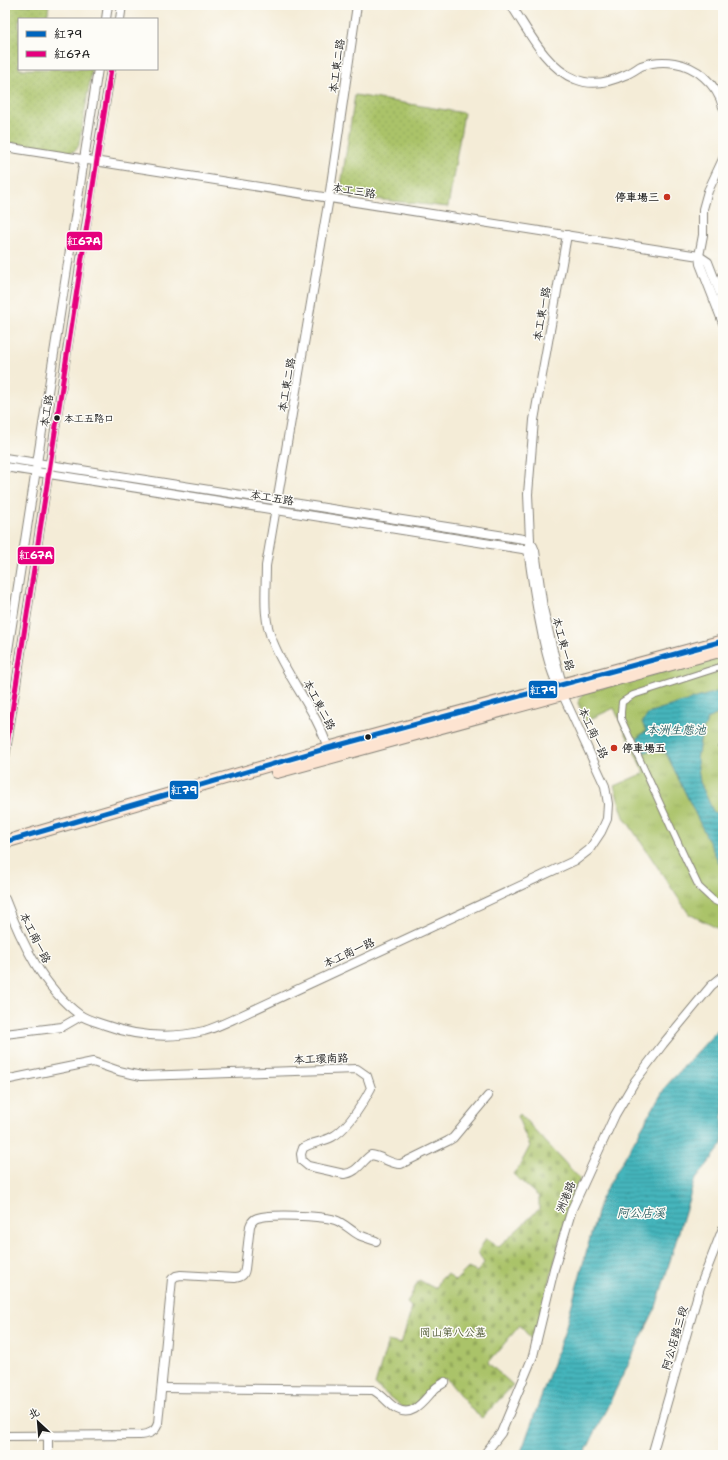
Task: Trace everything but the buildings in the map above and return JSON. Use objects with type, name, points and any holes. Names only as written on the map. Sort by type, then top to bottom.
[{"type":"main road","points":[[5,842],[723,641]]},
{"type":"main road","points":[[560,687],[723,650]]},
{"type":"main road","points":[[5,850],[329,752]]},
{"type":"street","points":[[106,18],[108,5]]},
{"type":"street","points":[[120,18],[122,5]]},
{"type":"street","name":"本工東二路","points":[[329,752],[323,734],[272,642],[265,615],[266,566],[277,510],[329,198],[357,5]]},
{"type":"street","points":[[511,5],[548,60],[576,80],[593,83],[607,81],[625,75],[642,66],[662,62],[684,64],[697,70],[713,85],[721,99],[723,107]]},
{"type":"street","name":"本工路","points":[[5,670],[7,643],[38,463],[98,70]]},
{"type":"street","name":"本工路","points":[[5,757],[96,161],[112,70]]},
{"type":"street","name":"本工三路","points":[[5,147],[699,256]]},
{"type":"street","points":[[723,159],[708,191],[703,209],[703,235],[699,256],[700,264],[723,323]]},
{"type":"street","name":"本工東一路","points":[[560,687],[531,550],[528,494],[534,420],[567,235]]},
{"type":"street","points":[[699,256],[708,262],[723,301]]},
{"type":"street","name":"本工五路","points":[[5,458],[530,540]]},
{"type":"street","name":"本工五路","points":[[5,467],[531,550]]},
{"type":"street","points":[[7,643],[23,646]]},
{"type":"street","points":[[6,652],[21,654]]},
{"type":"street","points":[[723,666],[633,695],[622,702],[621,719],[699,887],[712,900],[723,905]]},
{"type":"street","name":"本工南一路","points":[[5,899],[16,927],[37,968],[65,1002],[81,1016],[124,1032],[138,1034],[165,1037],[205,1030],[245,1014],[576,860],[588,850],[601,832],[607,819],[608,804],[605,786],[560,687]]},
{"type":"street","points":[[723,746],[723,756]]},
{"type":"street","name":"洲港路","points":[[484,1455],[501,1433],[533,1356],[554,1269],[572,1209],[615,1115],[635,1081],[659,1050],[711,986],[723,976]]},
{"type":"street","points":[[5,1034],[62,1027],[81,1016]]},
{"type":"street","name":"本工環南路","points":[[5,1080],[93,1062],[119,1071],[141,1076],[357,1069],[367,1076],[371,1088],[361,1106],[341,1131],[332,1137],[310,1144],[303,1148],[301,1154],[302,1161],[308,1166],[344,1174],[350,1174],[356,1171],[371,1155],[378,1156],[396,1164],[401,1164],[448,1142],[488,1096]]},
{"type":"street","points":[[5,1436],[148,1435],[153,1432],[157,1428],[162,1388],[172,1279],[181,1275],[240,1277],[244,1274],[250,1226],[255,1219],[263,1217],[310,1216],[328,1218],[338,1221],[359,1235],[376,1241]]},
{"type":"street","name":"阿公店路三段","points":[[652,1455],[700,1287],[723,1228]]},
{"type":"street","points":[[162,1388],[372,1390],[379,1393],[397,1409],[410,1411],[417,1408],[437,1387],[445,1382]]},
{"type":"street","points":[[48,1436],[48,1455]]},
{"type":"green space","points":[[5,5],[49,5],[47,18],[18,18],[18,70],[92,70],[79,145],[76,150],[70,153],[5,142]]},
{"type":"green space","points":[[355,95],[464,113],[448,207],[345,196],[341,186]]},
{"type":"green space","points":[[723,656],[723,931],[689,914],[624,817],[614,786],[644,773],[614,708],[586,721],[578,703],[583,693]]},
{"type":"green space","name":"岡山第八公墓","points":[[520,1114],[580,1179],[568,1210],[534,1343],[520,1325],[488,1363],[513,1385],[482,1418],[473,1411],[446,1378],[416,1407],[402,1407],[375,1385],[388,1341],[401,1344],[412,1308],[407,1303],[419,1280],[436,1289],[441,1278],[448,1274],[455,1281],[468,1268],[477,1272],[484,1263],[478,1252],[486,1238],[499,1247],[539,1209],[539,1197],[513,1174],[520,1165],[530,1146],[517,1116]]},
{"type":"water","name":"本洲生態池","points":[[723,690],[723,711],[708,719],[701,735],[697,760],[700,782],[713,811],[723,818],[723,871],[666,753],[654,749],[643,753],[637,738],[646,731],[642,722],[650,712]]},
{"type":"water","name":"阿公店溪","points":[[723,1024],[723,1144],[694,1182],[656,1307],[584,1455],[520,1455],[564,1333],[601,1198],[666,1086]]},
{"type":"transit line","name":"紅67A","points":[[5,757],[111,70]]},
{"type":"transit line","name":"紅79","points":[[5,842],[328,748],[723,641]]},
{"type":"place","name":"停車場三","points":[[667,197]]},
{"type":"place","name":"本工五路口","points":[[57,418]]},
{"type":"place","name":"停車場五","points":[[614,748]]}]
